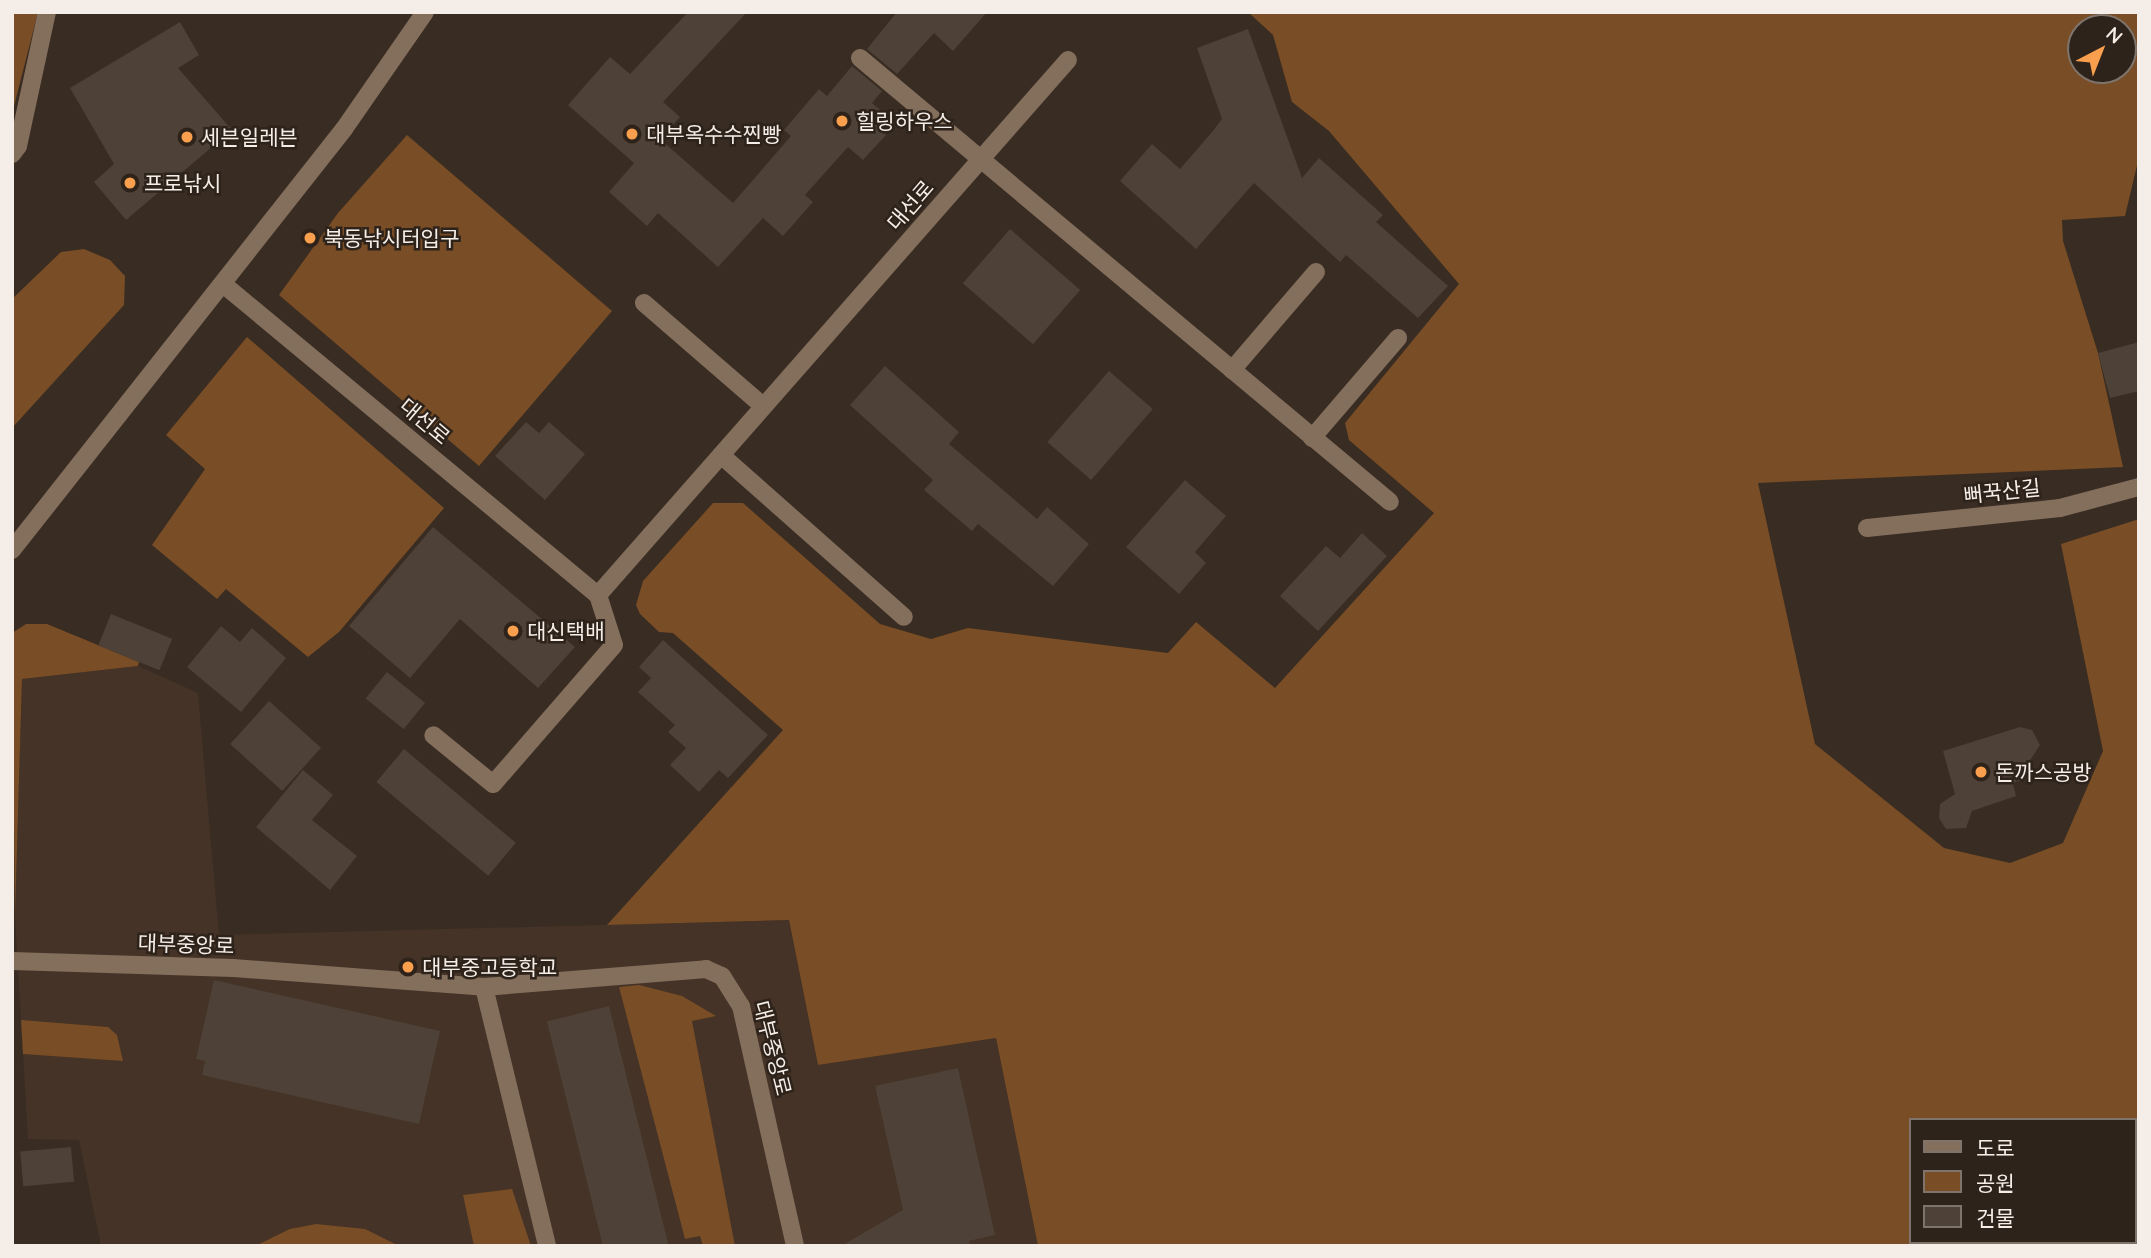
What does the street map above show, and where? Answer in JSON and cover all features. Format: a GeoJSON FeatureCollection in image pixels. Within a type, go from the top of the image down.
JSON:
{"type":"FeatureCollection","features":[{"type":"Feature","properties":{"kind":"street"},"geometry":{"type":"LineString","coordinates":[[12,154],[18,146],[47,12]]}},
{"type":"Feature","properties":{"kind":"street"},"geometry":{"type":"LineString","coordinates":[[12,550],[344,129],[425,12]]}},
{"type":"Feature","properties":{"kind":"street"},"geometry":{"type":"LineString","coordinates":[[860,58],[1390,502]]}},
{"type":"Feature","properties":{"kind":"street","name":"대선로"},"geometry":{"type":"LineString","coordinates":[[223,284],[598,595],[1068,60]]}},
{"type":"Feature","properties":{"kind":"street"},"geometry":{"type":"LineString","coordinates":[[1232,370],[1316,272]]}},
{"type":"Feature","properties":{"kind":"street"},"geometry":{"type":"LineString","coordinates":[[644,303],[763,406]]}},
{"type":"Feature","properties":{"kind":"street"},"geometry":{"type":"LineString","coordinates":[[1312,438],[1398,338]]}},
{"type":"Feature","properties":{"kind":"street"},"geometry":{"type":"LineString","coordinates":[[721,455],[904,617]]}},
{"type":"Feature","properties":{"kind":"street","name":"뻐꾹산길"},"geometry":{"type":"LineString","coordinates":[[1867,528],[2060,508],[2139,487]]}},
{"type":"Feature","properties":{"kind":"street"},"geometry":{"type":"LineString","coordinates":[[433,735],[493,784],[614,645],[598,595]]}},
{"type":"Feature","properties":{"kind":"street","name":"대부중앙로"},"geometry":{"type":"LineString","coordinates":[[12,961],[233,968],[484,986],[689,968],[722,976],[741,1006],[795,1246]]}},
{"type":"Feature","properties":{"kind":"street"},"geometry":{"type":"LineString","coordinates":[[484,986],[547,1246]]}},
{"type":"Feature","properties":{"kind":"shaded area","name":"대부중고등학교"},"geometry":{"type":"Polygon","coordinates":[[[138,666],[198,693],[219,935],[789,920],[818,1065],[996,1038],[1038,1246],[101,1246],[79,1140],[28,1139],[15,918],[22,679],[138,666]]]}},
{"type":"Feature","properties":{"kind":"green space"},"geometry":{"type":"Polygon","coordinates":[[[12,12],[38,12],[12,114],[12,12]]]}},
{"type":"Feature","properties":{"kind":"green space"},"geometry":{"type":"Polygon","coordinates":[[[1248,12],[2139,12],[2139,157],[2125,216],[2062,220],[2063,241],[2098,353],[2123,467],[1758,483],[1815,744],[1944,848],[2010,863],[2063,843],[2103,751],[2061,544],[2139,519],[2139,1246],[1038,1246],[996,1038],[818,1065],[789,920],[607,925],[783,730],[673,633],[659,632],[640,614],[636,605],[643,581],[713,503],[743,503],[880,624],[931,639],[968,628],[1168,653],[1196,622],[1275,688],[1434,513],[1349,440],[1345,423],[1459,284],[1329,131],[1292,102],[1273,35],[1248,12]]]}},
{"type":"Feature","properties":{"kind":"green space"},"geometry":{"type":"Polygon","coordinates":[[[407,135],[612,311],[479,466],[279,295],[338,213],[407,135]]]}},
{"type":"Feature","properties":{"kind":"green space"},"geometry":{"type":"Polygon","coordinates":[[[84,249],[110,260],[125,276],[124,305],[12,428],[12,299],[61,252],[84,249]]]}},
{"type":"Feature","properties":{"kind":"green space"},"geometry":{"type":"Polygon","coordinates":[[[247,337],[444,508],[339,632],[308,657],[226,589],[217,599],[152,545],[205,469],[166,435],[247,337]]]}},
{"type":"Feature","properties":{"kind":"green space"},"geometry":{"type":"Polygon","coordinates":[[[26,624],[47,624],[139,662],[138,666],[22,679],[15,918],[12,633],[26,624]]]}},
{"type":"Feature","properties":{"kind":"green space"},"geometry":{"type":"Polygon","coordinates":[[[639,985],[682,996],[716,1016],[692,1021],[735,1246],[703,1246],[700,1236],[685,1239],[619,987],[639,985]]]}},
{"type":"Feature","properties":{"kind":"green space"},"geometry":{"type":"Polygon","coordinates":[[[21,1020],[108,1027],[117,1035],[123,1061],[23,1054],[21,1020]]]}},
{"type":"Feature","properties":{"kind":"green space"},"geometry":{"type":"Polygon","coordinates":[[[512,1189],[531,1246],[474,1246],[463,1195],[512,1189]]]}},
{"type":"Feature","properties":{"kind":"green space"},"geometry":{"type":"Polygon","coordinates":[[[316,1224],[365,1229],[399,1246],[255,1246],[290,1229],[316,1224]]]}},
{"type":"Feature","properties":{"kind":"building"},"geometry":{"type":"Polygon","coordinates":[[[688,12],[747,12],[663,102],[680,117],[660,139],[733,203],[791,136],[784,130],[819,89],[827,96],[852,66],[882,91],[872,103],[887,116],[877,127],[886,135],[863,160],[848,147],[805,195],[813,202],[783,236],[763,218],[718,267],[658,213],[647,226],[609,192],[634,163],[568,105],[610,57],[630,74],[688,12]]]}},
{"type":"Feature","properties":{"kind":"building"},"geometry":{"type":"Polygon","coordinates":[[[897,12],[987,12],[953,51],[934,33],[897,74],[867,49],[897,12]]]}},
{"type":"Feature","properties":{"kind":"building"},"geometry":{"type":"Polygon","coordinates":[[[180,22],[199,55],[178,68],[232,130],[126,220],[94,182],[114,164],[70,88],[180,22]]]}},
{"type":"Feature","properties":{"kind":"building"},"geometry":{"type":"Polygon","coordinates":[[[1248,29],[1302,178],[1319,158],[1383,215],[1376,222],[1448,286],[1418,318],[1346,255],[1340,262],[1254,183],[1196,249],[1120,181],[1152,144],[1180,169],[1212,132],[1222,119],[1197,48],[1248,29]]]}},
{"type":"Feature","properties":{"kind":"building"},"geometry":{"type":"Polygon","coordinates":[[[1010,229],[1080,290],[1033,344],[963,283],[1010,229]]]}},
{"type":"Feature","properties":{"kind":"building"},"geometry":{"type":"Polygon","coordinates":[[[2139,342],[2139,391],[2110,398],[2098,353],[2139,342]]]}},
{"type":"Feature","properties":{"kind":"building"},"geometry":{"type":"Polygon","coordinates":[[[885,366],[959,432],[949,444],[1037,519],[1047,507],[1089,544],[1053,586],[978,524],[972,531],[924,490],[933,480],[850,405],[885,366]]]}},
{"type":"Feature","properties":{"kind":"building"},"geometry":{"type":"Polygon","coordinates":[[[1109,371],[1153,409],[1091,480],[1047,442],[1109,371]]]}},
{"type":"Feature","properties":{"kind":"building"},"geometry":{"type":"Polygon","coordinates":[[[526,422],[539,433],[549,422],[585,454],[545,500],[495,456],[526,422]]]}},
{"type":"Feature","properties":{"kind":"building"},"geometry":{"type":"Polygon","coordinates":[[[1185,480],[1226,516],[1195,552],[1206,563],[1179,594],[1126,547],[1185,480]]]}},
{"type":"Feature","properties":{"kind":"building"},"geometry":{"type":"Polygon","coordinates":[[[433,527],[575,647],[538,688],[460,619],[410,678],[349,626],[433,527]]]}},
{"type":"Feature","properties":{"kind":"building"},"geometry":{"type":"Polygon","coordinates":[[[1362,533],[1387,556],[1318,631],[1280,596],[1326,546],[1340,558],[1362,533]]]}},
{"type":"Feature","properties":{"kind":"building"},"geometry":{"type":"Polygon","coordinates":[[[111,614],[172,639],[159,670],[98,646],[111,614]]]}},
{"type":"Feature","properties":{"kind":"building"},"geometry":{"type":"Polygon","coordinates":[[[221,626],[240,642],[252,628],[286,658],[241,712],[187,667],[221,626]]]}},
{"type":"Feature","properties":{"kind":"building"},"geometry":{"type":"Polygon","coordinates":[[[663,640],[768,735],[728,778],[719,770],[699,792],[670,765],[686,748],[668,732],[675,725],[638,692],[651,678],[639,667],[663,640]]]}},
{"type":"Feature","properties":{"kind":"building"},"geometry":{"type":"Polygon","coordinates":[[[387,672],[425,703],[404,729],[366,698],[387,672]]]}},
{"type":"Feature","properties":{"kind":"building"},"geometry":{"type":"Polygon","coordinates":[[[269,701],[321,748],[282,791],[230,744],[269,701]]]}},
{"type":"Feature","properties":{"kind":"building"},"geometry":{"type":"Polygon","coordinates":[[[2020,727],[2032,730],[2040,745],[2029,762],[2032,776],[2013,783],[2016,796],[1972,811],[1966,828],[1946,829],[1939,818],[1940,804],[1955,794],[1943,751],[2020,727]]]}},
{"type":"Feature","properties":{"kind":"building"},"geometry":{"type":"Polygon","coordinates":[[[404,749],[516,843],[488,876],[376,782],[404,749]]]}},
{"type":"Feature","properties":{"kind":"building"},"geometry":{"type":"Polygon","coordinates":[[[303,770],[333,795],[312,820],[357,856],[330,890],[256,827],[303,770]]]}},
{"type":"Feature","properties":{"kind":"building"},"geometry":{"type":"Polygon","coordinates":[[[214,980],[440,1031],[419,1124],[202,1075],[205,1061],[196,1059],[214,980]]]}},
{"type":"Feature","properties":{"kind":"building"},"geometry":{"type":"Polygon","coordinates":[[[609,1006],[669,1246],[603,1246],[547,1021],[609,1006]]]}},
{"type":"Feature","properties":{"kind":"building"},"geometry":{"type":"Polygon","coordinates":[[[958,1068],[995,1235],[969,1241],[970,1246],[841,1246],[903,1210],[875,1086],[958,1068]]]}},
{"type":"Feature","properties":{"kind":"building"},"geometry":{"type":"Polygon","coordinates":[[[71,1147],[74,1182],[23,1186],[20,1151],[71,1147]]]}},
{"type":"Feature","properties":{"kind":"place","name":"힐링하우스"},"geometry":{"type":"Point","coordinates":[842,121]}},
{"type":"Feature","properties":{"kind":"place","name":"대부옥수수찐빵"},"geometry":{"type":"Point","coordinates":[632,134]}},
{"type":"Feature","properties":{"kind":"place","name":"세븐일레븐"},"geometry":{"type":"Point","coordinates":[187,137]}},
{"type":"Feature","properties":{"kind":"place","name":"프로낚시"},"geometry":{"type":"Point","coordinates":[130,183]}},
{"type":"Feature","properties":{"kind":"place","name":"북동낚시터입구"},"geometry":{"type":"Point","coordinates":[310,238]}},
{"type":"Feature","properties":{"kind":"place","name":"대신택배"},"geometry":{"type":"Point","coordinates":[513,631]}},
{"type":"Feature","properties":{"kind":"place","name":"돈까스공방"},"geometry":{"type":"Point","coordinates":[1981,772]}},
{"type":"Feature","properties":{"kind":"place","name":"대부중고등학교"},"geometry":{"type":"Point","coordinates":[408,967]}}]}
